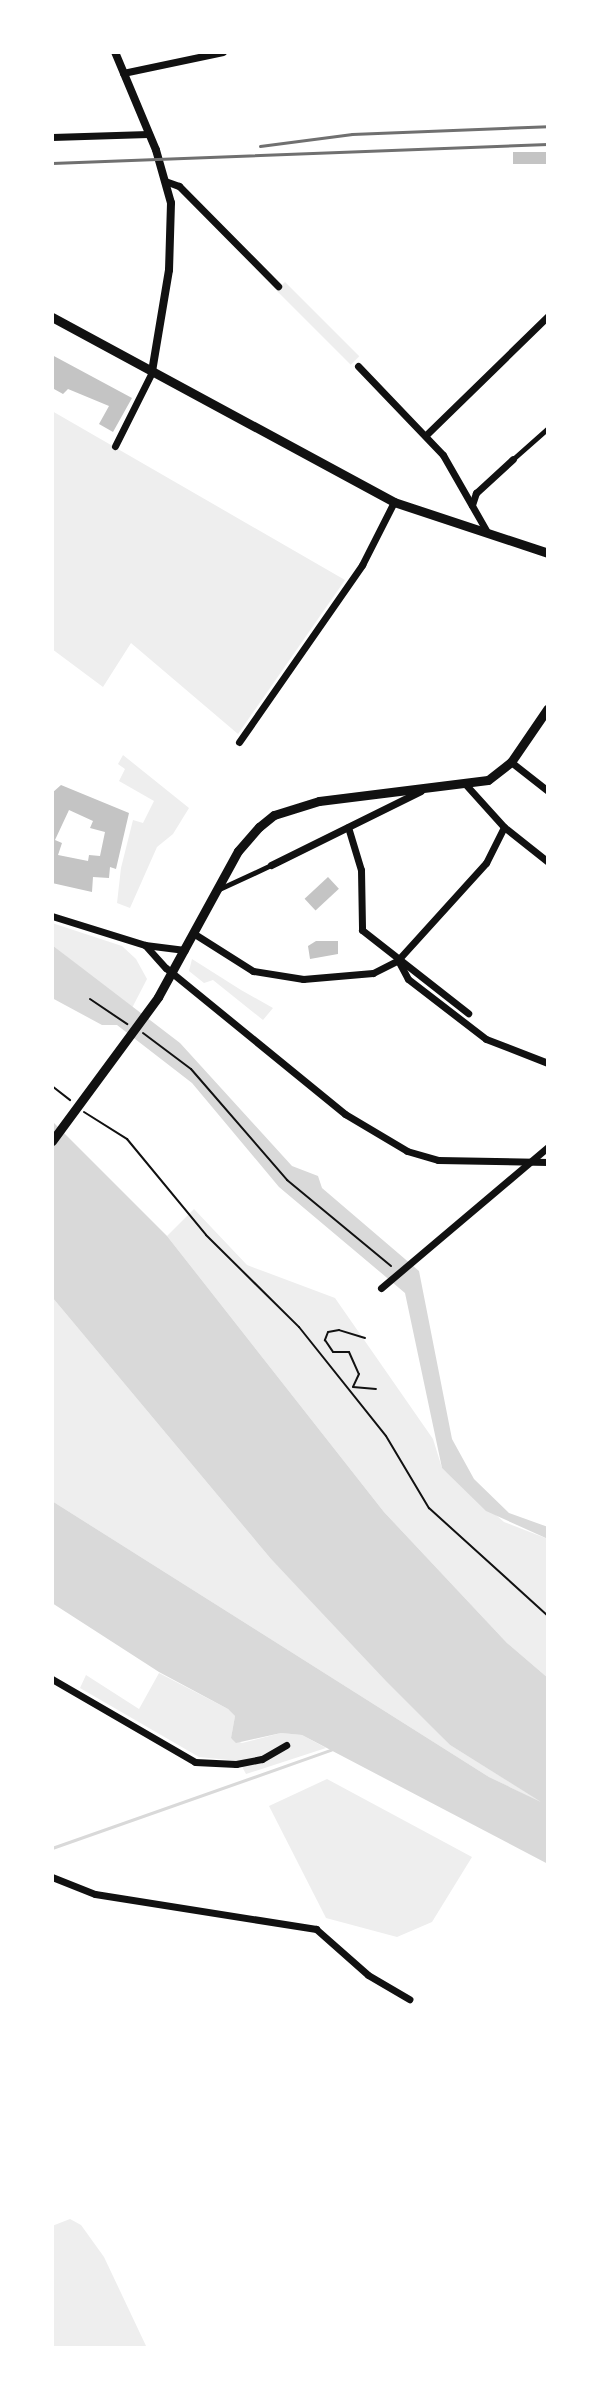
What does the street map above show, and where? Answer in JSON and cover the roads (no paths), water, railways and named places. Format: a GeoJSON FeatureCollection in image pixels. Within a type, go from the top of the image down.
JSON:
{"type":"FeatureCollection","features":[{"type":"Feature","properties":{"kind":"main road"},"geometry":{"type":"LineString","coordinates":[[52,317],[394,502],[548,553]]}},
{"type":"Feature","properties":{"kind":"main road"},"geometry":{"type":"LineString","coordinates":[[52,1141],[174,973],[238,851],[274,815],[340,797],[467,786],[488,780],[511,762],[548,708]]}},
{"type":"Feature","properties":{"kind":"street"},"geometry":{"type":"LineString","coordinates":[[115,52],[165,181],[172,226],[152,372],[115,446]]}},
{"type":"Feature","properties":{"kind":"street"},"geometry":{"type":"LineString","coordinates":[[123,73],[223,52]]}},
{"type":"Feature","properties":{"kind":"street"},"geometry":{"type":"LineString","coordinates":[[52,137],[148,134]]}},
{"type":"Feature","properties":{"kind":"street"},"geometry":{"type":"LineString","coordinates":[[165,181],[179,186],[278,286]]}},
{"type":"Feature","properties":{"kind":"street"},"geometry":{"type":"LineString","coordinates":[[426,435],[548,316]]}},
{"type":"Feature","properties":{"kind":"street"},"geometry":{"type":"LineString","coordinates":[[358,366],[426,435],[486,530]]}},
{"type":"Feature","properties":{"kind":"street"},"geometry":{"type":"LineString","coordinates":[[472,505],[476,493],[548,428]]}},
{"type":"Feature","properties":{"kind":"street"},"geometry":{"type":"LineString","coordinates":[[239,742],[362,565],[394,502]]}},
{"type":"Feature","properties":{"kind":"street"},"geometry":{"type":"LineString","coordinates":[[511,762],[548,791]]}},
{"type":"Feature","properties":{"kind":"street"},"geometry":{"type":"LineString","coordinates":[[467,786],[504,827],[548,862]]}},
{"type":"Feature","properties":{"kind":"street"},"geometry":{"type":"LineString","coordinates":[[217,890],[423,790]]}},
{"type":"Feature","properties":{"kind":"street"},"geometry":{"type":"LineString","coordinates":[[348,827],[361,870],[362,930],[468,1013]]}},
{"type":"Feature","properties":{"kind":"street"},"geometry":{"type":"LineString","coordinates":[[193,933],[253,971],[303,979],[373,973],[398,960],[486,863],[504,827]]}},
{"type":"Feature","properties":{"kind":"street"},"geometry":{"type":"LineString","coordinates":[[52,916],[145,945],[185,950]]}},
{"type":"Feature","properties":{"kind":"street"},"geometry":{"type":"LineString","coordinates":[[145,945],[174,973],[345,1114],[407,1151],[438,1160],[548,1162]]}},
{"type":"Feature","properties":{"kind":"street"},"geometry":{"type":"LineString","coordinates":[[398,960],[408,979],[486,1039],[548,1063]]}},
{"type":"Feature","properties":{"kind":"street"},"geometry":{"type":"LineString","coordinates":[[381,1288],[548,1147]]}},
{"type":"Feature","properties":{"kind":"street"},"geometry":{"type":"LineString","coordinates":[[52,1679],[195,1762],[249,1762],[286,1745]]}},
{"type":"Feature","properties":{"kind":"street"},"geometry":{"type":"LineString","coordinates":[[52,1877],[95,1894],[316,1929],[368,1975],[409,1999]]}},
{"type":"Feature","properties":{"kind":"waterway"},"geometry":{"type":"LineString","coordinates":[[52,1848],[331,1750]]}},
{"type":"Feature","properties":{"kind":"railway"},"geometry":{"type":"LineString","coordinates":[[260,146],[352,134],[548,126]]}},
{"type":"Feature","properties":{"kind":"railway"},"geometry":{"type":"LineString","coordinates":[[52,163],[548,144]]}}]}
